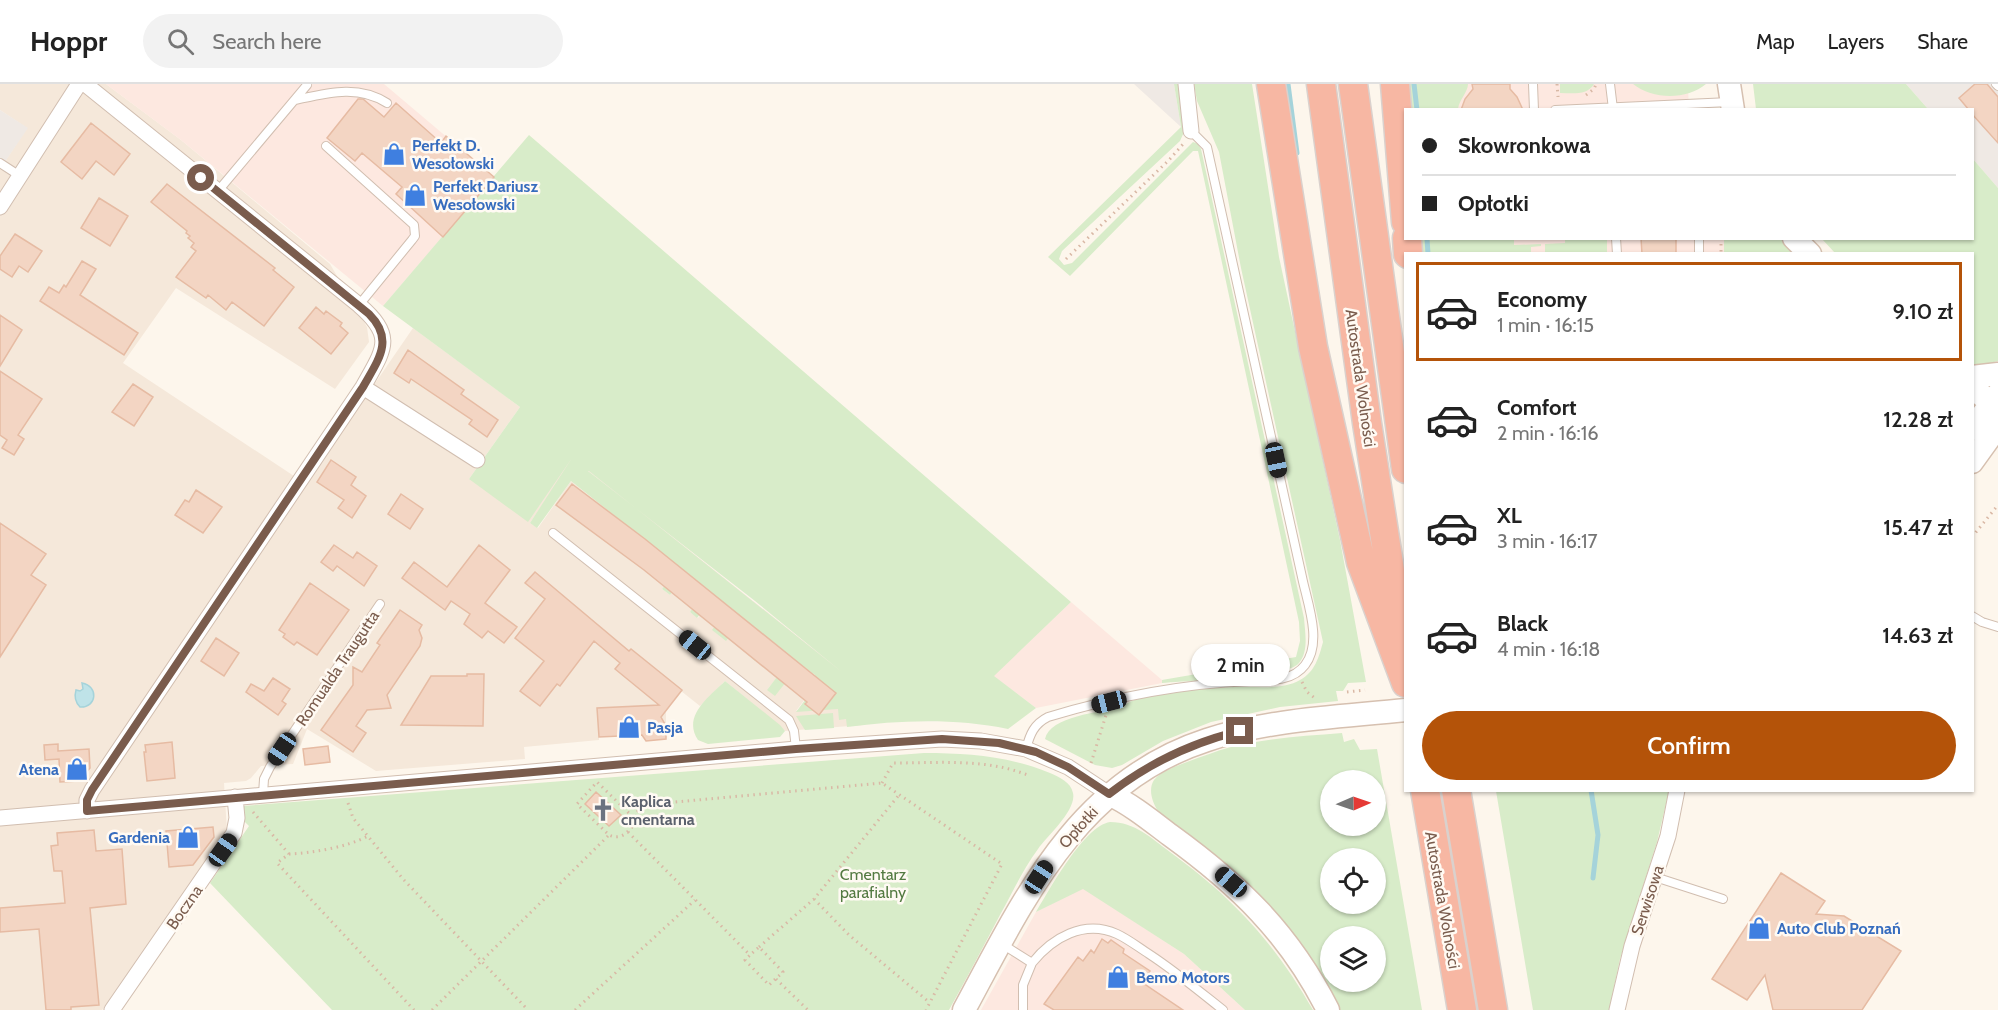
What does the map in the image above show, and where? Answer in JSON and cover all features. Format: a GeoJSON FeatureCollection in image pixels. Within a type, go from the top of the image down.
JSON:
{"type":"FeatureCollection","features":[{"type":"Feature","properties":{"kind":"highway"},"geometry":{"type":"LineString","coordinates":[[1271,84],[1305,304],[1361,562],[1404,677]]}},
{"type":"Feature","properties":{"kind":"highway","name":"Autostrada Wolności"},"geometry":{"type":"LineString","coordinates":[[1322,84],[1367,423],[1404,659]]}},
{"type":"Feature","properties":{"kind":"highway","name":"Autostrada Wolności"},"geometry":{"type":"LineString","coordinates":[[1353,84],[1404,454]]}},
{"type":"Feature","properties":{"kind":"highway"},"geometry":{"type":"LineString","coordinates":[[1395,84],[1404,197]]}},
{"type":"Feature","properties":{"kind":"highway","name":"Autostrada Wolności"},"geometry":{"type":"LineString","coordinates":[[1425,792],[1462,1010]]}},
{"type":"Feature","properties":{"kind":"highway"},"geometry":{"type":"LineString","coordinates":[[1456,792],[1493,1010]]}},
{"type":"Feature","properties":{"kind":"street"},"geometry":{"type":"LineString","coordinates":[[0,207],[79,84]]}},
{"type":"Feature","properties":{"kind":"street"},"geometry":{"type":"LineString","coordinates":[[85,84],[359,305],[377,322],[382,331],[383,340],[382,352],[363,387],[92,790],[87,800],[87,811]]}},
{"type":"Feature","properties":{"kind":"street"},"geometry":{"type":"LineString","coordinates":[[1186,84],[1191,131]]}},
{"type":"Feature","properties":{"kind":"street"},"geometry":{"type":"LineString","coordinates":[[1796,240],[1808,252]]}},
{"type":"Feature","properties":{"kind":"street"},"geometry":{"type":"LineString","coordinates":[[1974,376],[1998,374]]}},
{"type":"Feature","properties":{"kind":"street"},"geometry":{"type":"LineString","coordinates":[[363,387],[477,460]]}},
{"type":"Feature","properties":{"kind":"street"},"geometry":{"type":"LineString","coordinates":[[1974,388],[1996,402],[1974,457]]}},
{"type":"Feature","properties":{"kind":"street","name":"Opłotki"},"geometry":{"type":"LineString","coordinates":[[964,1010],[1027,897],[1057,850],[1079,822],[1109,794],[1134,776],[1161,759],[1207,740],[1331,711],[1404,710]]}},
{"type":"Feature","properties":{"kind":"street"},"geometry":{"type":"LineString","coordinates":[[0,818],[87,811],[236,805],[263,794],[796,749],[909,741],[981,741],[1026,749],[1068,767],[1130,805],[1215,868],[1268,920],[1290,948],[1328,1010]]}},
{"type":"Feature","properties":{"kind":"street","name":"Serwisowa"},"geometry":{"type":"LineString","coordinates":[[1617,1010],[1632,946],[1668,836],[1677,792]]}},
{"type":"Feature","properties":{"kind":"street","name":"Boczna"},"geometry":{"type":"LineString","coordinates":[[112,1010],[231,838],[236,828],[236,805]]}},
{"type":"Feature","properties":{"kind":"lane"},"geometry":{"type":"LineString","coordinates":[[1533,84],[1534,108]]}},
{"type":"Feature","properties":{"kind":"lane"},"geometry":{"type":"LineString","coordinates":[[1610,84],[1613,108],[1731,99]]}},
{"type":"Feature","properties":{"kind":"lane"},"geometry":{"type":"LineString","coordinates":[[218,191],[307,85]]}},
{"type":"Feature","properties":{"kind":"lane"},"geometry":{"type":"LineString","coordinates":[[295,100],[333,92],[358,91],[377,96],[387,103]]}},
{"type":"Feature","properties":{"kind":"lane"},"geometry":{"type":"LineString","coordinates":[[1026,749],[1031,732],[1040,721],[1056,715],[1174,687],[1268,681],[1289,677],[1297,673],[1309,659],[1312,650],[1309,612],[1207,147],[1191,131]]}},
{"type":"Feature","properties":{"kind":"lane"},"geometry":{"type":"LineString","coordinates":[[326,146],[414,225],[412,240],[359,305]]}},
{"type":"Feature","properties":{"kind":"lane"},"geometry":{"type":"LineString","coordinates":[[0,163],[20,176]]}},
{"type":"Feature","properties":{"kind":"lane"},"geometry":{"type":"LineString","coordinates":[[553,533],[789,720],[794,731],[796,749]]}},
{"type":"Feature","properties":{"kind":"lane","name":"Romualda Traugutta"},"geometry":{"type":"LineString","coordinates":[[263,794],[264,779],[270,767],[380,604]]}},
{"type":"Feature","properties":{"kind":"lane"},"geometry":{"type":"LineString","coordinates":[[1974,616],[1982,622],[1998,627]]}},
{"type":"Feature","properties":{"kind":"lane"},"geometry":{"type":"LineString","coordinates":[[1655,877],[1723,899]]}},
{"type":"Feature","properties":{"kind":"lane"},"geometry":{"type":"LineString","coordinates":[[1023,1010],[1023,985],[1032,963],[1048,945],[1067,933],[1089,930],[1107,931],[1127,940],[1159,961],[1223,1010]]}},
{"type":"Feature","properties":{"kind":"lane"},"geometry":{"type":"LineString","coordinates":[[1001,943],[1032,963]]}},
{"type":"Feature","properties":{"kind":"path"},"geometry":{"type":"LineString","coordinates":[[1557,84],[1557,97],[1566,96]]}},
{"type":"Feature","properties":{"kind":"path"},"geometry":{"type":"LineString","coordinates":[[1583,95],[1594,89],[1596,84]]}},
{"type":"Feature","properties":{"kind":"path"},"geometry":{"type":"LineString","coordinates":[[1066,259],[1180,149],[1191,131]]}},
{"type":"Feature","properties":{"kind":"path"},"geometry":{"type":"LineString","coordinates":[[1974,535],[1998,505]]}},
{"type":"Feature","properties":{"kind":"path"},"geometry":{"type":"LineString","coordinates":[[1297,673],[1308,692],[1331,711]]}},
{"type":"Feature","properties":{"kind":"path"},"geometry":{"type":"LineString","coordinates":[[1347,692],[1365,690]]}},
{"type":"Feature","properties":{"kind":"path"},"geometry":{"type":"LineString","coordinates":[[1089,766],[1109,702]]}},
{"type":"Feature","properties":{"kind":"path"},"geometry":{"type":"LineString","coordinates":[[882,783],[893,763],[974,762],[1011,768],[1030,776]]}},
{"type":"Feature","properties":{"kind":"path"},"geometry":{"type":"LineString","coordinates":[[633,817],[597,782],[577,804],[609,835],[623,837],[633,826],[633,817],[643,805],[882,783],[1002,864],[926,1010]]}},
{"type":"Feature","properties":{"kind":"path"},"geometry":{"type":"LineString","coordinates":[[582,786],[588,792]]}},
{"type":"Feature","properties":{"kind":"path"},"geometry":{"type":"LineString","coordinates":[[347,787],[349,810],[368,836],[403,879],[528,1010]]}},
{"type":"Feature","properties":{"kind":"path"},"geometry":{"type":"LineString","coordinates":[[759,946],[783,972],[769,985],[745,960],[759,946],[814,899],[899,795]]}},
{"type":"Feature","properties":{"kind":"path"},"geometry":{"type":"LineString","coordinates":[[236,805],[252,811],[289,854]]}},
{"type":"Feature","properties":{"kind":"path"},"geometry":{"type":"LineString","coordinates":[[628,832],[750,955]]}},
{"type":"Feature","properties":{"kind":"path"},"geometry":{"type":"LineString","coordinates":[[432,1010],[609,835]]}},
{"type":"Feature","properties":{"kind":"path"},"geometry":{"type":"LineString","coordinates":[[368,836],[338,846],[289,854],[277,863],[414,1010]]}},
{"type":"Feature","properties":{"kind":"path"},"geometry":{"type":"LineString","coordinates":[[814,899],[849,935],[930,1002]]}},
{"type":"Feature","properties":{"kind":"path"},"geometry":{"type":"LineString","coordinates":[[575,1010],[695,900]]}},
{"type":"Feature","properties":{"kind":"path"},"geometry":{"type":"LineString","coordinates":[[776,979],[808,1010]]}},
{"type":"Feature","properties":{"kind":"shaded area"},"geometry":{"type":"Polygon","coordinates":[[[0,84],[106,84],[181,140],[330,264],[367,327],[369,342],[335,389],[176,288],[123,363],[306,484],[413,328],[520,407],[469,479],[572,457],[860,686],[863,725],[785,731],[725,681],[700,706],[681,691],[666,711],[666,739],[646,741],[641,735],[599,737],[599,740],[524,747],[525,759],[376,771],[307,729],[293,764],[261,766],[246,781],[224,783],[227,831],[102,1010],[0,1010],[0,169],[27,128],[0,110],[0,84]],[[573,459],[530,523],[538,528],[571,481],[679,567],[662,589],[670,595],[687,573],[707,588],[690,612],[698,618],[715,595],[730,607],[727,639],[743,618],[766,636],[750,656],[755,660],[771,640],[793,657],[767,690],[800,664],[815,675],[800,695],[805,699],[796,711],[859,687],[573,459]]]}},
{"type":"Feature","properties":{"kind":"shaded area"},"geometry":{"type":"Polygon","coordinates":[[[106,84],[384,84],[494,177],[383,306],[181,140],[106,84]]]}},
{"type":"Feature","properties":{"kind":"shaded area"},"geometry":{"type":"Polygon","coordinates":[[[1134,84],[1174,84],[1181,127],[1134,84]]]}},
{"type":"Feature","properties":{"kind":"shaded area"},"geometry":{"type":"Polygon","coordinates":[[[1448,84],[1693,84],[1688,88],[1689,108],[1449,108],[1448,84]]]}},
{"type":"Feature","properties":{"kind":"shaded area"},"geometry":{"type":"Polygon","coordinates":[[[1906,84],[1998,84],[1998,188],[1974,160],[1974,108],[1927,108],[1906,84]]]}},
{"type":"Feature","properties":{"kind":"shaded area"},"geometry":{"type":"Polygon","coordinates":[[[0,110],[28,128],[0,169],[0,110]]]}},
{"type":"Feature","properties":{"kind":"shaded area"},"geometry":{"type":"Polygon","coordinates":[[[1460,240],[1770,240],[1779,252],[1461,252],[1460,240]]]}},
{"type":"Feature","properties":{"kind":"shaded area"},"geometry":{"type":"Polygon","coordinates":[[[1071,602],[1162,680],[1162,683],[1036,708],[993,676],[1071,602]]]}},
{"type":"Feature","properties":{"kind":"shaded area"},"geometry":{"type":"Polygon","coordinates":[[[1083,888],[1184,954],[1245,1010],[981,1010],[1036,912],[1083,888]]]}},
{"type":"Feature","properties":{"kind":"green space"},"geometry":{"type":"Polygon","coordinates":[[[1174,84],[1179,84],[1184,132],[1180,141],[1062,251],[1059,259],[1064,265],[1072,263],[1193,142],[1198,144],[1201,149],[1304,618],[1306,642],[1299,663],[1276,672],[1257,676],[1162,683],[1162,680],[1296,657],[1300,641],[1299,622],[1198,151],[1193,151],[1070,276],[1048,257],[1181,127],[1174,84]]]}},
{"type":"Feature","properties":{"kind":"green space"},"geometry":{"type":"Polygon","coordinates":[[[1194,84],[1252,84],[1279,257],[1340,540],[1366,682],[1348,683],[1343,691],[1336,691],[1338,701],[1280,707],[1211,722],[1163,741],[1122,765],[1112,768],[1095,765],[1045,739],[1049,731],[1056,725],[1077,716],[1121,708],[1131,701],[1146,696],[1199,688],[1288,685],[1309,673],[1318,659],[1323,642],[1241,268],[1219,152],[1197,101],[1194,84]]]}},
{"type":"Feature","properties":{"kind":"green space"},"geometry":{"type":"Polygon","coordinates":[[[1409,84],[1468,84],[1458,108],[1412,108],[1409,84]]]}},
{"type":"Feature","properties":{"kind":"green space"},"geometry":{"type":"Polygon","coordinates":[[[1560,84],[1594,84],[1583,92],[1560,93],[1560,84]]]}},
{"type":"Feature","properties":{"kind":"green space"},"geometry":{"type":"Polygon","coordinates":[[[1633,84],[1706,84],[1689,93],[1670,96],[1650,93],[1633,84]]]}},
{"type":"Feature","properties":{"kind":"green space"},"geometry":{"type":"Polygon","coordinates":[[[1753,84],[1906,84],[1927,108],[1756,108],[1753,84]]]}},
{"type":"Feature","properties":{"kind":"green space"},"geometry":{"type":"Polygon","coordinates":[[[529,135],[1071,602],[994,676],[1036,708],[1008,729],[968,723],[928,721],[847,727],[846,719],[839,720],[838,709],[796,712],[805,700],[800,696],[815,675],[800,664],[775,696],[767,690],[792,657],[771,640],[755,661],[750,656],[765,636],[743,618],[726,641],[712,630],[730,607],[715,596],[697,618],[690,612],[706,588],[687,573],[670,595],[662,589],[679,567],[571,481],[537,528],[530,523],[572,458],[528,522],[469,479],[520,407],[383,306],[529,135]],[[635,508],[843,673],[755,601],[635,508]]]}},
{"type":"Feature","properties":{"kind":"green space"},"geometry":{"type":"Polygon","coordinates":[[[1974,160],[1998,188],[1998,361],[1982,365],[1974,364],[1974,252],[1834,252],[1823,240],[1974,240],[1974,160]]]}},
{"type":"Feature","properties":{"kind":"green space"},"geometry":{"type":"Polygon","coordinates":[[[1422,240],[1514,240],[1514,245],[1541,244],[1541,246],[1531,247],[1531,252],[1423,252],[1422,240]]]}},
{"type":"Feature","properties":{"kind":"green space"},"geometry":{"type":"Polygon","coordinates":[[[1565,240],[1607,240],[1607,252],[1545,252],[1545,244],[1565,243],[1565,240]]]}},
{"type":"Feature","properties":{"kind":"green space"},"geometry":{"type":"Polygon","coordinates":[[[1724,240],[1784,240],[1795,252],[1724,252],[1724,240]]]}},
{"type":"Feature","properties":{"kind":"green space"},"geometry":{"type":"Polygon","coordinates":[[[725,681],[780,725],[785,731],[780,737],[708,744],[698,740],[693,723],[695,715],[705,700],[725,681]]]}},
{"type":"Feature","properties":{"kind":"green space"},"geometry":{"type":"Polygon","coordinates":[[[833,713],[834,728],[805,730],[796,716],[833,713]]]}},
{"type":"Feature","properties":{"kind":"green space"},"geometry":{"type":"Polygon","coordinates":[[[1342,733],[1344,742],[1354,739],[1360,750],[1377,749],[1381,770],[1320,770],[1320,836],[1386,836],[1386,801],[1422,1010],[1338,1010],[1321,992],[1386,992],[1386,926],[1320,926],[1320,991],[1155,814],[1158,811],[1154,804],[1151,787],[1157,777],[1169,769],[1231,747],[1286,738],[1342,733]]]}},
{"type":"Feature","properties":{"kind":"green space","name":"Cmentarz parafialny"},"geometry":{"type":"Polygon","coordinates":[[[924,753],[1004,759],[1035,767],[1061,778],[1070,786],[1073,793],[1073,800],[1066,815],[1028,864],[949,1010],[332,1010],[210,883],[249,826],[242,819],[242,806],[924,753]]]}},
{"type":"Feature","properties":{"kind":"green space"},"geometry":{"type":"Polygon","coordinates":[[[1496,792],[1669,792],[1657,842],[1620,959],[1609,1010],[1533,1010],[1496,792]]]}},
{"type":"Feature","properties":{"kind":"green space"},"geometry":{"type":"Polygon","coordinates":[[[1110,822],[1127,825],[1149,836],[1193,869],[1233,904],[1283,963],[1313,1010],[1245,1010],[1184,954],[1083,889],[1036,912],[1079,846],[1100,826],[1110,822]]]}},
{"type":"Feature","properties":{"kind":"water"},"geometry":{"type":"Polygon","coordinates":[[[82,683],[91,688],[94,696],[90,704],[80,707],[75,695],[76,690],[83,689],[82,683]]]}},
{"type":"Feature","properties":{"kind":"building"},"geometry":{"type":"Polygon","coordinates":[[[1472,84],[1510,84],[1510,89],[1522,108],[1462,108],[1473,89],[1472,84]]]}},
{"type":"Feature","properties":{"kind":"building"},"geometry":{"type":"Polygon","coordinates":[[[1975,84],[1987,84],[1998,97],[1998,143],[1974,116],[1974,108],[1967,108],[1959,98],[1975,84]]]}},
{"type":"Feature","properties":{"kind":"building"},"geometry":{"type":"Polygon","coordinates":[[[358,99],[363,99],[384,117],[396,103],[441,143],[446,136],[494,177],[443,237],[396,194],[402,187],[362,153],[355,161],[327,138],[358,99]]]}},
{"type":"Feature","properties":{"kind":"building"},"geometry":{"type":"Polygon","coordinates":[[[91,123],[130,154],[114,175],[96,161],[82,179],[61,162],[91,123]]]}},
{"type":"Feature","properties":{"kind":"building"},"geometry":{"type":"Polygon","coordinates":[[[167,184],[275,268],[273,270],[294,287],[264,326],[232,302],[226,310],[208,295],[206,298],[176,277],[196,251],[191,247],[194,243],[188,238],[190,236],[186,233],[187,231],[151,202],[167,184]]]}},
{"type":"Feature","properties":{"kind":"building"},"geometry":{"type":"Polygon","coordinates":[[[99,198],[128,216],[110,246],[81,228],[99,198]]]}},
{"type":"Feature","properties":{"kind":"building"},"geometry":{"type":"Polygon","coordinates":[[[15,234],[42,251],[28,272],[19,266],[12,277],[0,269],[0,256],[15,234]]]}},
{"type":"Feature","properties":{"kind":"building"},"geometry":{"type":"Polygon","coordinates":[[[1641,240],[1676,240],[1676,252],[1642,252],[1641,240]]]}},
{"type":"Feature","properties":{"kind":"building"},"geometry":{"type":"Polygon","coordinates":[[[82,261],[96,269],[80,295],[138,333],[124,355],[40,301],[49,287],[59,293],[64,285],[66,287],[82,261]]]}},
{"type":"Feature","properties":{"kind":"building"},"geometry":{"type":"Polygon","coordinates":[[[316,307],[324,314],[326,311],[342,323],[340,326],[348,333],[331,354],[299,328],[316,307]]]}},
{"type":"Feature","properties":{"kind":"building"},"geometry":{"type":"Polygon","coordinates":[[[0,315],[22,330],[0,366],[0,315]]]}},
{"type":"Feature","properties":{"kind":"building"},"geometry":{"type":"Polygon","coordinates":[[[408,350],[464,390],[461,394],[498,420],[487,437],[469,424],[472,420],[411,379],[409,383],[394,373],[408,350]]]}},
{"type":"Feature","properties":{"kind":"building"},"geometry":{"type":"Polygon","coordinates":[[[0,371],[42,399],[18,435],[24,439],[14,455],[2,448],[7,440],[0,435],[0,371]]]}},
{"type":"Feature","properties":{"kind":"building"},"geometry":{"type":"Polygon","coordinates":[[[133,384],[153,397],[134,426],[112,412],[133,384]]]}},
{"type":"Feature","properties":{"kind":"building"},"geometry":{"type":"Polygon","coordinates":[[[331,460],[356,477],[351,485],[366,496],[352,518],[338,508],[344,500],[317,482],[331,460]]]}},
{"type":"Feature","properties":{"kind":"building"},"geometry":{"type":"Polygon","coordinates":[[[572,484],[645,539],[836,693],[819,715],[805,704],[807,702],[644,570],[556,505],[572,484]]]}},
{"type":"Feature","properties":{"kind":"building"},"geometry":{"type":"Polygon","coordinates":[[[196,490],[222,507],[203,533],[175,515],[185,500],[189,502],[196,490]]]}},
{"type":"Feature","properties":{"kind":"building"},"geometry":{"type":"Polygon","coordinates":[[[401,494],[423,509],[410,529],[388,514],[401,494]]]}},
{"type":"Feature","properties":{"kind":"building"},"geometry":{"type":"Polygon","coordinates":[[[0,523],[46,554],[31,575],[46,585],[0,657],[0,523]]]}},
{"type":"Feature","properties":{"kind":"building"},"geometry":{"type":"Polygon","coordinates":[[[334,545],[353,558],[357,552],[377,566],[364,586],[337,566],[333,571],[321,562],[334,545]]]}},
{"type":"Feature","properties":{"kind":"building"},"geometry":{"type":"Polygon","coordinates":[[[479,545],[510,570],[485,603],[517,627],[504,643],[488,631],[482,638],[464,624],[470,614],[451,601],[445,610],[402,578],[414,562],[447,587],[479,545]]]}},
{"type":"Feature","properties":{"kind":"building"},"geometry":{"type":"Polygon","coordinates":[[[535,572],[629,651],[631,649],[682,690],[661,717],[666,726],[666,739],[646,741],[642,735],[599,737],[597,708],[659,705],[615,669],[620,663],[594,641],[560,686],[557,684],[540,706],[520,691],[544,661],[515,638],[545,599],[525,583],[535,572]]]}},
{"type":"Feature","properties":{"kind":"building"},"geometry":{"type":"Polygon","coordinates":[[[310,583],[349,610],[317,655],[297,642],[294,645],[283,637],[285,634],[279,630],[310,583]]]}},
{"type":"Feature","properties":{"kind":"building"},"geometry":{"type":"Polygon","coordinates":[[[400,610],[422,625],[419,630],[422,638],[420,646],[387,695],[391,708],[367,710],[356,726],[366,733],[353,752],[321,730],[353,685],[353,667],[362,672],[380,645],[377,643],[400,610]]]}},
{"type":"Feature","properties":{"kind":"building"},"geometry":{"type":"Polygon","coordinates":[[[216,638],[239,653],[224,676],[201,661],[216,638]]]}},
{"type":"Feature","properties":{"kind":"building"},"geometry":{"type":"Polygon","coordinates":[[[467,674],[484,674],[483,726],[401,725],[431,676],[467,676],[467,674]]]}},
{"type":"Feature","properties":{"kind":"building"},"geometry":{"type":"Polygon","coordinates":[[[273,678],[290,689],[282,701],[286,704],[278,715],[246,692],[251,684],[264,691],[273,678]]]}},
{"type":"Feature","properties":{"kind":"building"},"geometry":{"type":"Polygon","coordinates":[[[172,742],[175,778],[147,781],[145,745],[172,742]]]}},
{"type":"Feature","properties":{"kind":"building"},"geometry":{"type":"Polygon","coordinates":[[[58,744],[58,751],[89,749],[90,768],[79,781],[60,782],[59,759],[45,760],[44,745],[58,744]]]}},
{"type":"Feature","properties":{"kind":"building"},"geometry":{"type":"Polygon","coordinates":[[[328,746],[330,762],[305,765],[303,749],[328,746]]]}},
{"type":"Feature","properties":{"kind":"building","name":"Kaplica cmentarna"},"geometry":{"type":"Polygon","coordinates":[[[596,792],[621,815],[609,826],[585,804],[596,792]]]}},
{"type":"Feature","properties":{"kind":"building"},"geometry":{"type":"Polygon","coordinates":[[[213,827],[214,837],[193,865],[169,867],[166,831],[213,827]]]}},
{"type":"Feature","properties":{"kind":"building"},"geometry":{"type":"Polygon","coordinates":[[[94,830],[96,851],[122,849],[126,904],[90,908],[99,1005],[71,1007],[71,1010],[46,1010],[39,929],[0,932],[0,908],[65,903],[62,871],[54,871],[51,846],[58,845],[57,833],[94,830]]]}},
{"type":"Feature","properties":{"kind":"building"},"geometry":{"type":"Polygon","coordinates":[[[1781,873],[1825,901],[1816,914],[1844,916],[1901,951],[1862,1010],[1773,1010],[1765,975],[1747,1000],[1712,979],[1781,873]]]}},
{"type":"Feature","properties":{"kind":"building","name":"Bemo Motors"},"geometry":{"type":"Polygon","coordinates":[[[1102,939],[1108,943],[1111,940],[1124,949],[1123,953],[1150,971],[1143,983],[1183,1010],[1054,1010],[1044,1004],[1078,957],[1083,961],[1091,950],[1094,953],[1102,939]]]}},
{"type":"Feature","properties":{"kind":"waterway"},"geometry":{"type":"LineString","coordinates":[[1288,84],[1297,153]]}},
{"type":"Feature","properties":{"kind":"waterway"},"geometry":{"type":"LineString","coordinates":[[1414,84],[1417,108]]}},
{"type":"Feature","properties":{"kind":"waterway"},"geometry":{"type":"LineString","coordinates":[[1427,240],[1428,252]]}},
{"type":"Feature","properties":{"kind":"waterway"},"geometry":{"type":"LineString","coordinates":[[1591,792],[1598,835],[1593,878]]}},
{"type":"Feature","properties":{"kind":"place","name":"Perfekt D. Wesołowski"},"geometry":{"type":"Point","coordinates":[394,154]}},
{"type":"Feature","properties":{"kind":"place","name":"Perfekt Dariusz Wesołowski"},"geometry":{"type":"Point","coordinates":[415,195]}},
{"type":"Feature","properties":{"kind":"place","name":"Pasja"},"geometry":{"type":"Point","coordinates":[629,727]}},
{"type":"Feature","properties":{"kind":"place","name":"Atena"},"geometry":{"type":"Point","coordinates":[77,769]}},
{"type":"Feature","properties":{"kind":"place","name":"Kaplica cmentarna"},"geometry":{"type":"Point","coordinates":[603,810]}},
{"type":"Feature","properties":{"kind":"place","name":"Gardenia"},"geometry":{"type":"Point","coordinates":[188,837]}},
{"type":"Feature","properties":{"kind":"place","name":"Auto Club Poznań"},"geometry":{"type":"Point","coordinates":[1759,928]}},
{"type":"Feature","properties":{"kind":"place","name":"Bemo Motors"},"geometry":{"type":"Point","coordinates":[1118,977]}},
{"type":"Feature","properties":{"kind":"route"},"geometry":{"type":"LineString","coordinates":[[201,178],[369,314],[382,331],[382,352],[363,387],[92,790],[87,800],[87,811],[796,749],[942,739],[999,743],[1036,752],[1068,767],[1109,794],[1175,752],[1240,731]]}}]}
